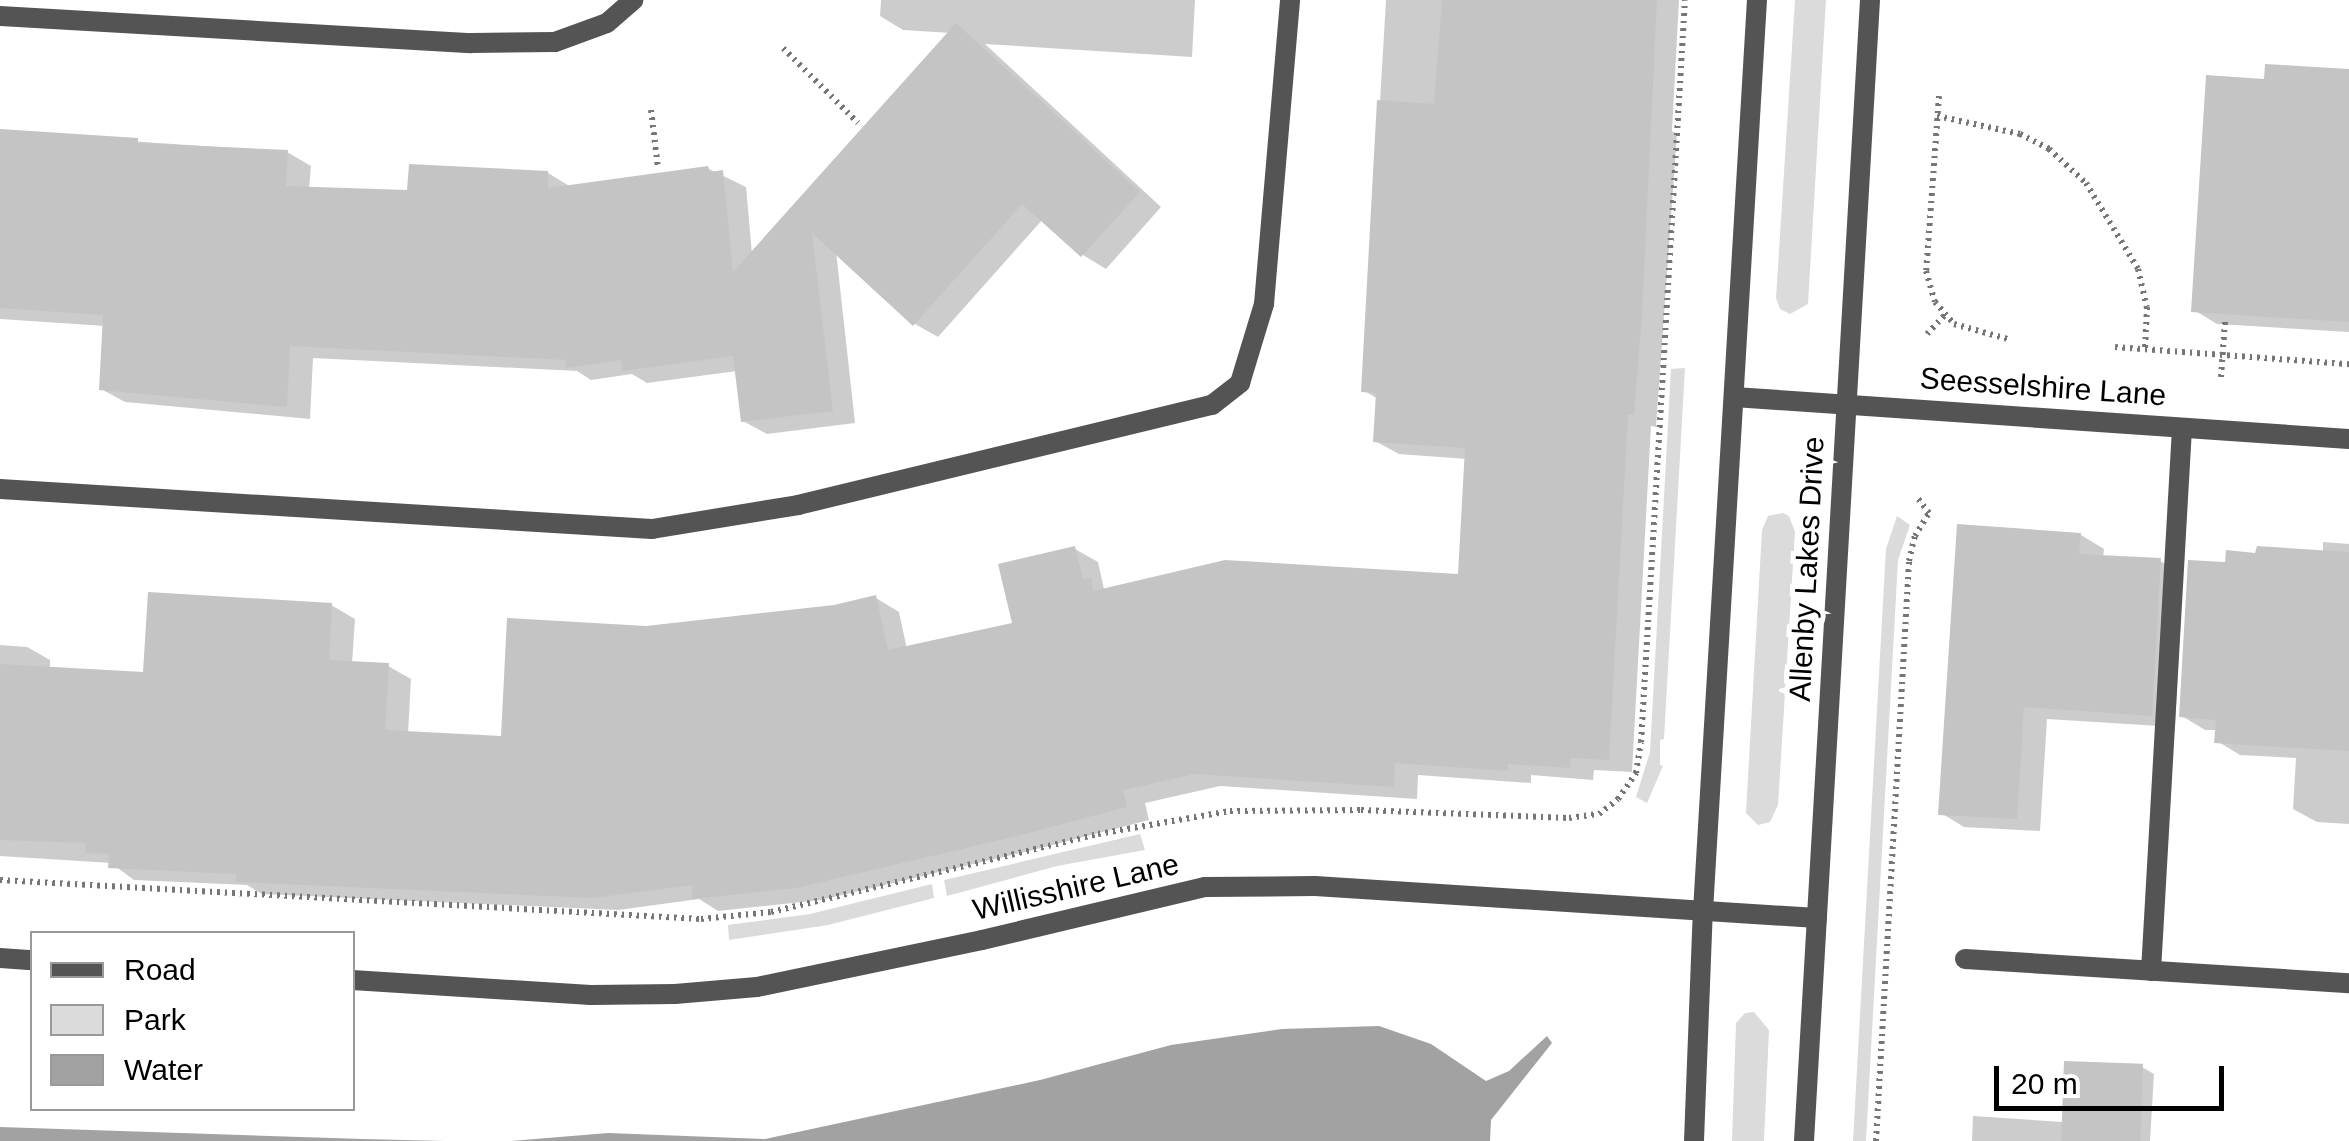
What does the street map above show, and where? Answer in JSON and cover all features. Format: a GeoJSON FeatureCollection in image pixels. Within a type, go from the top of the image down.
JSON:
{"type":"FeatureCollection","features":[{"type":"Feature","properties":{"kind":"street"},"geometry":{"type":"LineString","coordinates":[[0,16],[471,44],[556,42],[607,23],[633,0]]}},
{"type":"Feature","properties":{"kind":"street"},"geometry":{"type":"LineString","coordinates":[[0,489],[652,529],[798,505],[1212,405],[1240,383],[1264,304],[1290,0]]}},
{"type":"Feature","properties":{"kind":"street"},"geometry":{"type":"LineString","coordinates":[[1694,1141],[1703,911],[1758,0]]}},
{"type":"Feature","properties":{"kind":"street","name":"Allenby Lakes Drive"},"geometry":{"type":"LineString","coordinates":[[1804,1141],[1870,0]]}},
{"type":"Feature","properties":{"kind":"street","name":"Seesselshire Lane"},"geometry":{"type":"LineString","coordinates":[[1734,397],[2349,439]]}},
{"type":"Feature","properties":{"kind":"street"},"geometry":{"type":"LineString","coordinates":[[2152,970],[2182,428]]}},
{"type":"Feature","properties":{"kind":"street","name":"Willisshire Lane"},"geometry":{"type":"LineString","coordinates":[[355,980],[591,994],[675,994],[757,987],[982,940],[1204,887],[1315,886],[1817,918]]}},
{"type":"Feature","properties":{"kind":"street"},"geometry":{"type":"LineString","coordinates":[[0,958],[30,960]]}},
{"type":"Feature","properties":{"kind":"street"},"geometry":{"type":"LineString","coordinates":[[1965,959],[2349,984]]}},
{"type":"Feature","properties":{"kind":"path"},"geometry":{"type":"LineString","coordinates":[[0,880],[700,919],[771,912],[1098,834],[1230,811],[1361,810],[1568,818],[1599,814],[1618,799],[1636,773],[1641,742],[1685,0]]}},
{"type":"Feature","properties":{"kind":"path"},"geometry":{"type":"LineString","coordinates":[[783,48],[858,123]]}},
{"type":"Feature","properties":{"kind":"path"},"geometry":{"type":"LineString","coordinates":[[1939,96],[1926,271],[1936,302],[1945,315],[1966,331],[2010,340]]}},
{"type":"Feature","properties":{"kind":"path"},"geometry":{"type":"LineString","coordinates":[[651,110],[658,168]]}},
{"type":"Feature","properties":{"kind":"path"},"geometry":{"type":"LineString","coordinates":[[1937,116],[2020,134],[2049,149],[2086,182],[2138,269],[2147,307],[2145,349]]}},
{"type":"Feature","properties":{"kind":"path"},"geometry":{"type":"LineString","coordinates":[[1927,334],[1945,315]]}},
{"type":"Feature","properties":{"kind":"path"},"geometry":{"type":"LineString","coordinates":[[2220,376],[2225,321]]}},
{"type":"Feature","properties":{"kind":"path"},"geometry":{"type":"LineString","coordinates":[[2115,347],[2349,364]]}},
{"type":"Feature","properties":{"kind":"path"},"geometry":{"type":"LineString","coordinates":[[1876,1141],[1908,561],[1914,536],[1929,513],[1916,496]]}},
{"type":"Feature","properties":{"kind":"green space"},"geometry":{"type":"Polygon","coordinates":[[[1795,0],[1826,0],[1808,304],[1790,314],[1780,309],[1776,298],[1795,0]]]}},
{"type":"Feature","properties":{"kind":"green space"},"geometry":{"type":"Polygon","coordinates":[[[1685,368],[1664,739],[1660,740],[1663,766],[1647,803],[1636,797],[1650,752],[1671,369],[1685,368]]]}},
{"type":"Feature","properties":{"kind":"green space"},"geometry":{"type":"Polygon","coordinates":[[[1768,516],[1789,516],[1795,532],[1778,805],[1770,822],[1758,825],[1746,813],[1762,530],[1768,516]]]}},
{"type":"Feature","properties":{"kind":"green space"},"geometry":{"type":"Polygon","coordinates":[[[1897,516],[1910,525],[1898,560],[1866,1141],[1853,1141],[1886,549],[1897,516]]]}},
{"type":"Feature","properties":{"kind":"green space"},"geometry":{"type":"Polygon","coordinates":[[[1140,834],[1145,850],[1057,866],[947,896],[944,880],[1140,834]]]}},
{"type":"Feature","properties":{"kind":"green space"},"geometry":{"type":"Polygon","coordinates":[[[932,884],[934,898],[828,925],[729,940],[728,925],[810,914],[932,884]]]}},
{"type":"Feature","properties":{"kind":"green space"},"geometry":{"type":"Polygon","coordinates":[[[1754,1012],[1769,1030],[1764,1141],[1732,1141],[1736,1023],[1745,1013],[1754,1012]]]}},
{"type":"Feature","properties":{"kind":"water"},"geometry":{"type":"Polygon","coordinates":[[[1379,1026],[1431,1044],[1486,1081],[1509,1071],[1547,1036],[1552,1043],[1491,1120],[1490,1141],[511,1141],[608,1133],[765,1139],[1040,1080],[1171,1045],[1282,1029],[1379,1026]]]}},
{"type":"Feature","properties":{"kind":"water"},"geometry":{"type":"Polygon","coordinates":[[[0,1127],[363,1139],[445,1141],[0,1141],[0,1127]]]}},
{"type":"Feature","properties":{"kind":"building"},"geometry":{"type":"Polygon","coordinates":[[[1442,0],[1657,0],[1642,315],[1634,415],[1628,415],[1609,760],[1571,758],[1570,768],[1508,764],[1508,771],[1395,763],[1394,787],[1195,774],[1123,790],[1127,807],[1013,837],[796,888],[692,899],[692,885],[593,898],[236,882],[236,874],[108,868],[109,854],[85,853],[86,843],[0,840],[0,664],[143,672],[148,592],[332,603],[329,660],[389,663],[385,730],[501,736],[507,618],[646,626],[834,605],[876,595],[888,650],[1012,623],[998,564],[1075,546],[1083,580],[1091,578],[1093,591],[1225,560],[1458,574],[1465,448],[1373,442],[1376,393],[1361,392],[1377,100],[1434,104],[1442,0]]]}},
{"type":"Feature","properties":{"kind":"building"},"geometry":{"type":"Polygon","coordinates":[[[956,23],[1140,192],[1081,257],[1022,204],[913,326],[812,233],[833,411],[741,422],[733,356],[622,371],[621,360],[566,368],[565,360],[290,346],[287,407],[99,390],[103,315],[0,308],[0,129],[138,138],[138,143],[288,150],[286,186],[407,190],[409,164],[548,171],[548,188],[708,166],[710,172],[723,170],[733,272],[956,23]]]}},
{"type":"Feature","properties":{"kind":"building"},"geometry":{"type":"Polygon","coordinates":[[[2265,64],[2349,69],[2349,322],[2191,312],[2206,75],[2264,79],[2265,64]]]}},
{"type":"Feature","properties":{"kind":"building"},"geometry":{"type":"Polygon","coordinates":[[[1957,524],[2081,533],[2079,554],[2161,558],[2152,716],[2024,707],[2017,819],[1938,815],[1957,524]]]}},
{"type":"Feature","properties":{"kind":"building"},"geometry":{"type":"Polygon","coordinates":[[[2257,546],[2349,552],[2349,751],[2214,743],[2216,720],[2179,717],[2188,560],[2225,562],[2226,550],[2255,553],[2257,546]]]}},
{"type":"Feature","properties":{"kind":"building"},"geometry":{"type":"Polygon","coordinates":[[[2064,1061],[2143,1064],[2140,1141],[2061,1141],[2064,1061]]]}}]}
